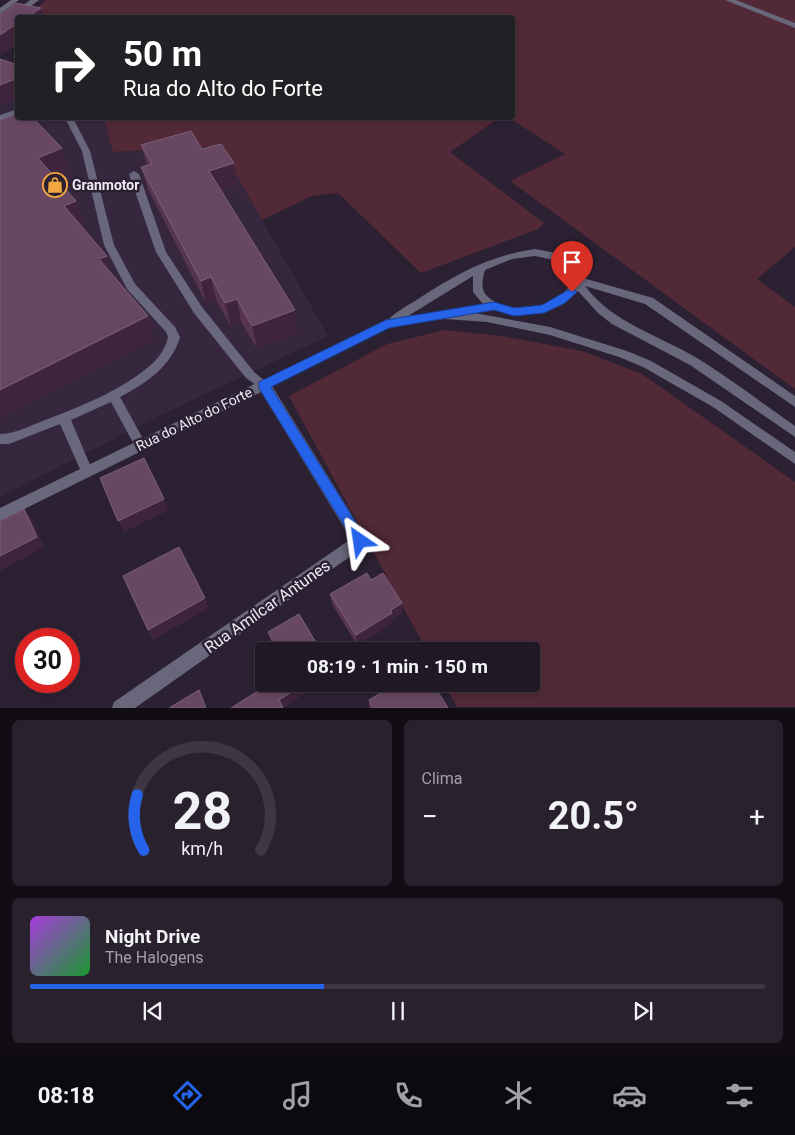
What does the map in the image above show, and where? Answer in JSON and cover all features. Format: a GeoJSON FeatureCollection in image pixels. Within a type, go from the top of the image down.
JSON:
{"type":"FeatureCollection","features":[{"type":"Feature","properties":{"kind":"street"},"geometry":{"type":"LineString","coordinates":[[16,15],[35,0]]}},
{"type":"Feature","properties":{"kind":"street"},"geometry":{"type":"LineString","coordinates":[[729,0],[795,26]]}},
{"type":"Feature","properties":{"kind":"street"},"geometry":{"type":"LineString","coordinates":[[0,28],[15,16]]}},
{"type":"Feature","properties":{"kind":"street","name":"Rua do Alto do Forte"},"geometry":{"type":"LineString","coordinates":[[0,515],[388,324]]}},
{"type":"Feature","properties":{"kind":"street","name":"Rua Amílcar Antunes"},"geometry":{"type":"LineString","coordinates":[[120,708],[360,541],[264,385]]}},
{"type":"Feature","properties":{"kind":"lane"},"geometry":{"type":"LineString","coordinates":[[1,10],[15,0]]}},
{"type":"Feature","properties":{"kind":"lane"},"geometry":{"type":"LineString","coordinates":[[0,118],[15,112]]}},
{"type":"Feature","properties":{"kind":"lane"},"geometry":{"type":"LineString","coordinates":[[0,439],[9,439],[64,419],[113,395],[159,363],[168,352],[174,337],[171,330],[132,286],[109,245],[86,151],[70,120]]}},
{"type":"Feature","properties":{"kind":"lane"},"geometry":{"type":"LineString","coordinates":[[134,174],[161,252],[198,310],[250,375],[264,385]]}},
{"type":"Feature","properties":{"kind":"lane"},"geometry":{"type":"LineString","coordinates":[[388,324],[480,267],[520,252],[540,251],[559,256],[570,263],[577,271],[577,282],[598,310],[617,323],[694,362],[795,432]]}},
{"type":"Feature","properties":{"kind":"lane"},"geometry":{"type":"LineString","coordinates":[[480,267],[476,284],[482,298],[494,306],[647,364],[717,404],[795,459]]}},
{"type":"Feature","properties":{"kind":"lane"},"geometry":{"type":"LineString","coordinates":[[514,312],[544,309],[561,301],[577,282]]}},
{"type":"Feature","properties":{"kind":"lane"},"geometry":{"type":"LineString","coordinates":[[577,282],[649,301],[795,402]]}},
{"type":"Feature","properties":{"kind":"lane"},"geometry":{"type":"LineString","coordinates":[[388,324],[494,306]]}},
{"type":"Feature","properties":{"kind":"lane"},"geometry":{"type":"LineString","coordinates":[[444,314],[519,324],[623,354]]}},
{"type":"Feature","properties":{"kind":"lane"},"geometry":{"type":"LineString","coordinates":[[113,395],[141,446]]}},
{"type":"Feature","properties":{"kind":"lane"},"geometry":{"type":"LineString","coordinates":[[64,419],[87,472]]}},
{"type":"Feature","properties":{"kind":"shaded area"},"geometry":{"type":"Polygon","coordinates":[[[46,0],[795,0],[795,247],[757,279],[795,307],[795,389],[510,181],[565,154],[514,121],[506,120],[515,120],[515,15],[42,15],[35,10],[46,0]]]}},
{"type":"Feature","properties":{"kind":"shaded area"},"geometry":{"type":"Polygon","coordinates":[[[0,70],[15,76],[15,120],[105,120],[113,152],[220,146],[328,336],[157,417],[0,497],[0,70]]]}},
{"type":"Feature","properties":{"kind":"shaded area"},"geometry":{"type":"Polygon","coordinates":[[[105,120],[497,120],[450,152],[544,223],[538,229],[421,273],[338,193],[312,196],[262,220],[220,146],[113,152],[105,120]]]}},
{"type":"Feature","properties":{"kind":"shaded area"},"geometry":{"type":"Polygon","coordinates":[[[445,330],[501,336],[582,351],[642,374],[795,482],[795,707],[457,707],[449,692],[540,692],[540,642],[422,642],[289,396],[387,344],[445,330]]]}},
{"type":"Feature","properties":{"kind":"building"},"geometry":{"type":"Polygon","coordinates":[[[16,3],[41,8],[30,15],[15,15],[15,25],[0,35],[0,15],[16,3]]]}},
{"type":"Feature","properties":{"kind":"building"},"geometry":{"type":"Polygon","coordinates":[[[0,59],[15,64],[15,79],[0,85],[0,59]]]}},
{"type":"Feature","properties":{"kind":"building"},"geometry":{"type":"Polygon","coordinates":[[[15,115],[15,120],[35,120],[62,148],[38,158],[76,201],[64,206],[107,256],[99,259],[148,316],[0,390],[0,120],[15,115]]]}},
{"type":"Feature","properties":{"kind":"building"},"geometry":{"type":"Polygon","coordinates":[[[191,131],[202,149],[221,144],[234,163],[209,171],[295,310],[252,326],[237,299],[225,303],[211,277],[201,281],[141,167],[152,164],[141,145],[191,131]]]}},
{"type":"Feature","properties":{"kind":"building"},"geometry":{"type":"Polygon","coordinates":[[[144,458],[164,499],[118,521],[100,478],[144,458]]]}},
{"type":"Feature","properties":{"kind":"building"},"geometry":{"type":"Polygon","coordinates":[[[24,509],[37,537],[0,556],[0,521],[24,509]]]}},
{"type":"Feature","properties":{"kind":"building"},"geometry":{"type":"Polygon","coordinates":[[[179,547],[205,598],[148,630],[123,576],[179,547]]]}},
{"type":"Feature","properties":{"kind":"building"},"geometry":{"type":"Polygon","coordinates":[[[367,573],[371,580],[383,573],[402,603],[391,610],[392,613],[356,635],[330,594],[367,573]]]}},
{"type":"Feature","properties":{"kind":"building"},"geometry":{"type":"Polygon","coordinates":[[[299,614],[316,642],[274,642],[268,632],[299,614]]]}},
{"type":"Feature","properties":{"kind":"building"},"geometry":{"type":"Polygon","coordinates":[[[199,690],[206,708],[169,708],[199,690]]]}},
{"type":"Feature","properties":{"kind":"building"},"geometry":{"type":"Polygon","coordinates":[[[256,692],[292,692],[279,700],[283,708],[231,708],[256,692]]]}},
{"type":"Feature","properties":{"kind":"building"},"geometry":{"type":"Polygon","coordinates":[[[382,692],[438,692],[448,708],[373,708],[369,700],[382,692]]]}},
{"type":"Feature","properties":{"kind":"place","name":"Granmotor"},"geometry":{"type":"Point","coordinates":[55,185]}},
{"type":"Feature","properties":{"kind":"route"},"geometry":{"type":"LineString","coordinates":[[360,541],[264,385],[386,324],[494,306],[514,312],[533,311],[544,309],[561,301],[572,292]]}}]}
